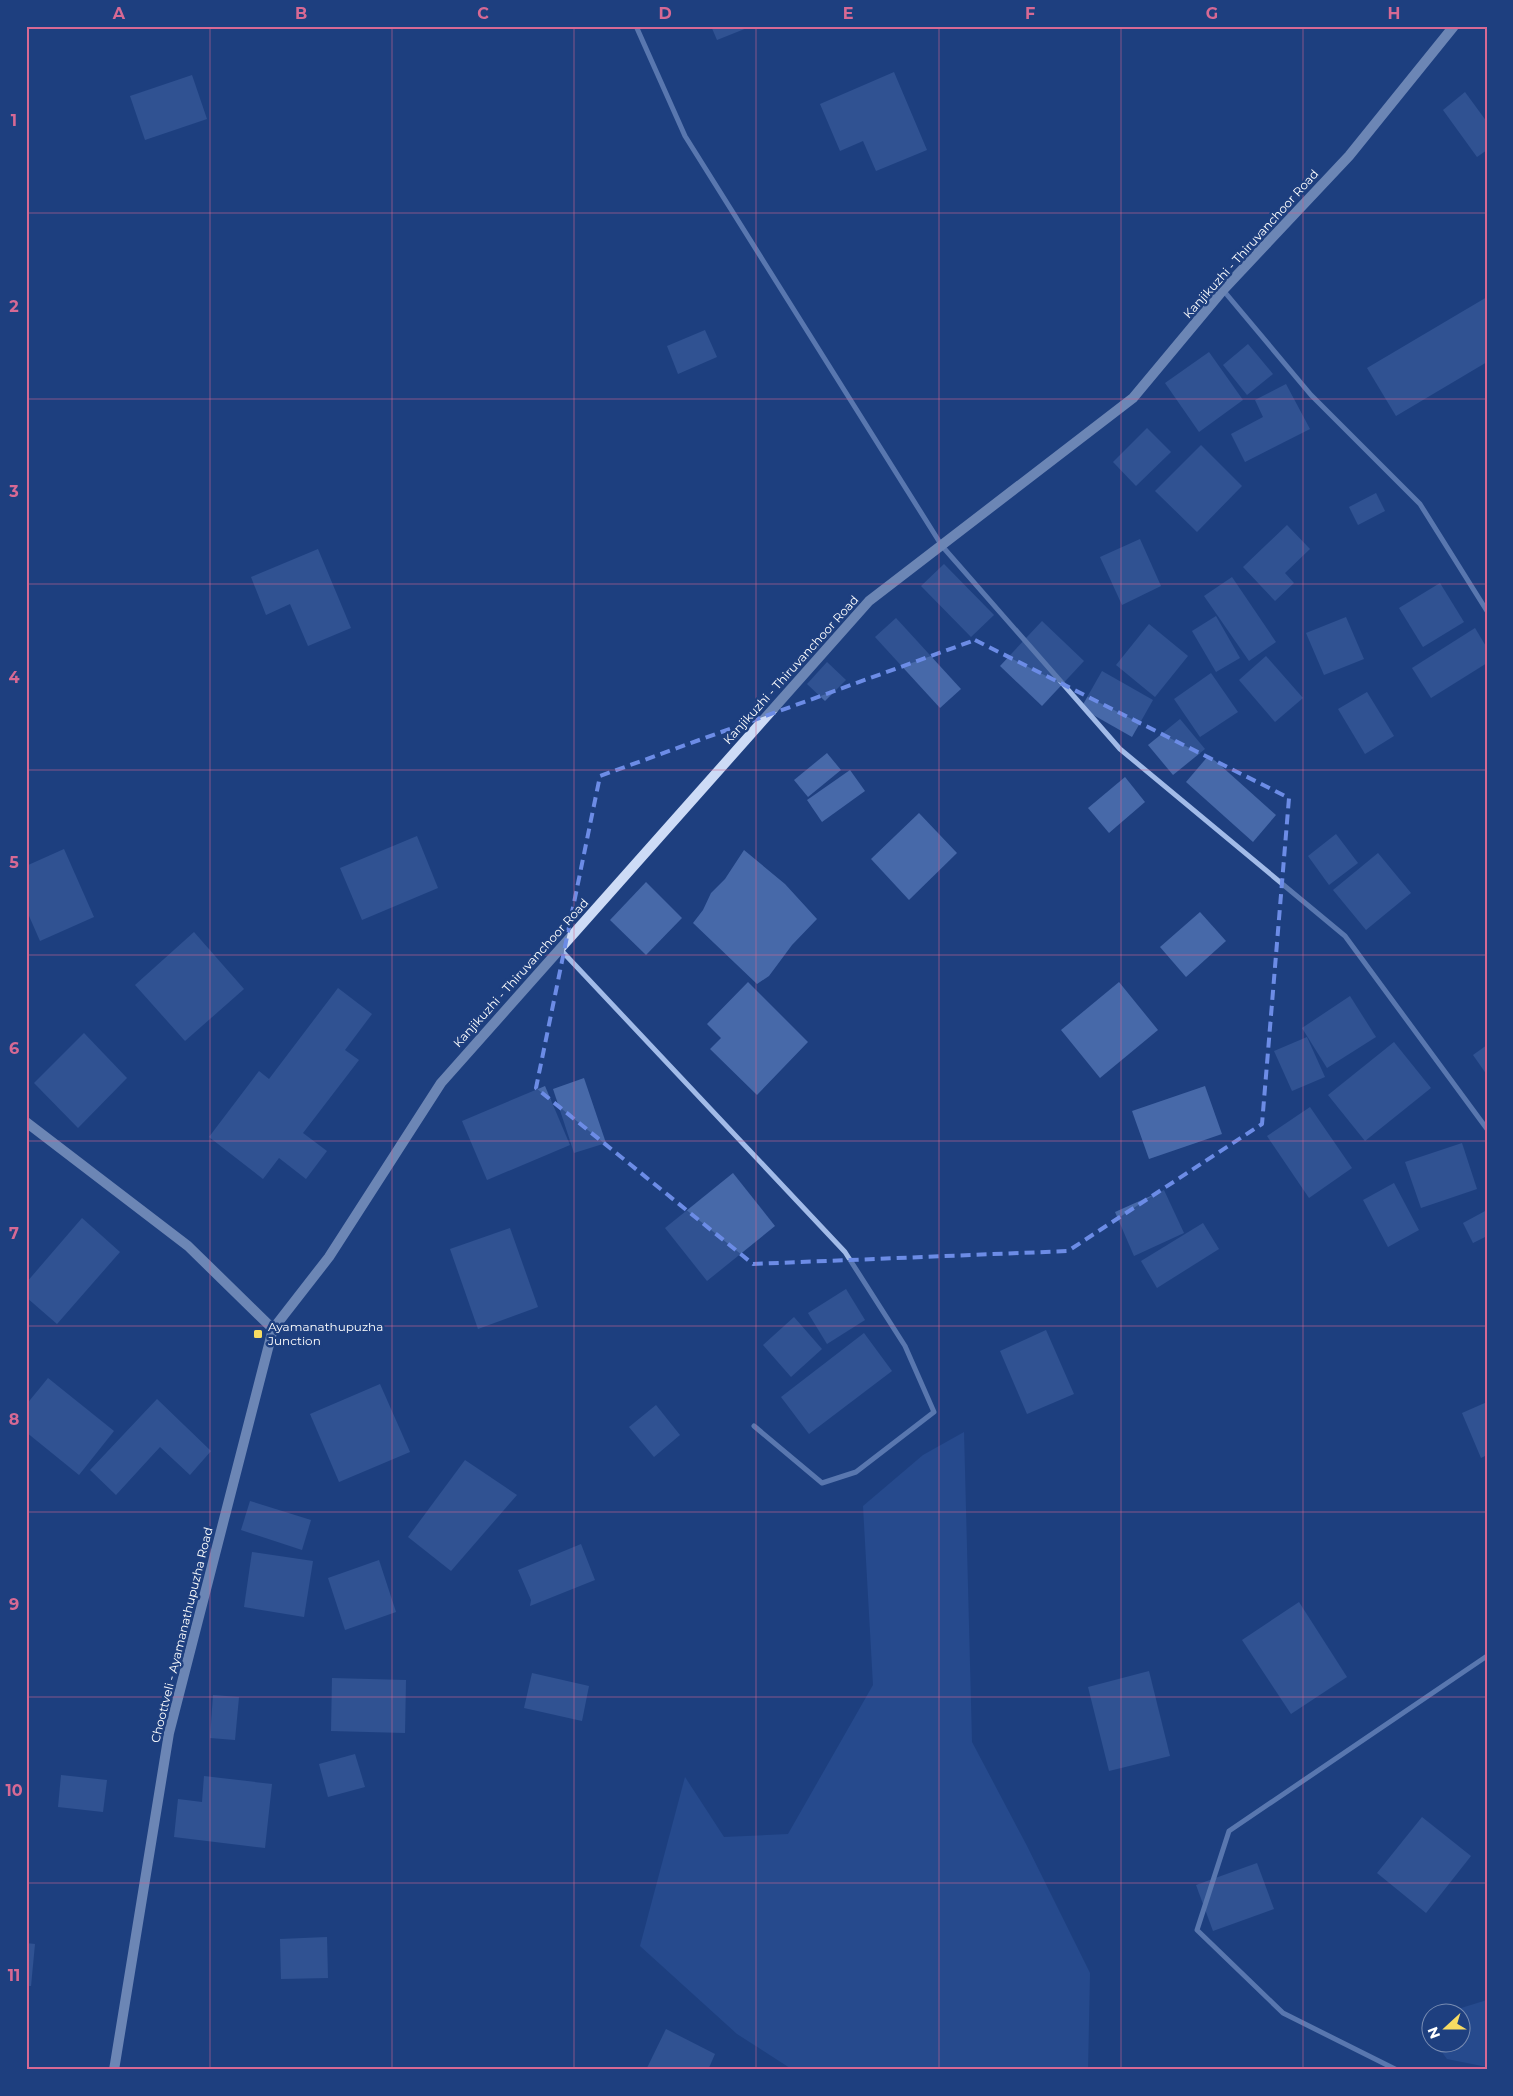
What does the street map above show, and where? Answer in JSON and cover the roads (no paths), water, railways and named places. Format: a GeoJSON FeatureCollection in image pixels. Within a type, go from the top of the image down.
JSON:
{"type":"FeatureCollection","features":[{"type":"Feature","properties":{"kind":"main road","name":"Kanjikuzhi - Thiruvanchoor Road"},"geometry":{"type":"LineString","coordinates":[[273,1329],[329,1257],[441,1083],[869,602],[1133,398],[1223,290],[1349,156],[1454,26]]}},
{"type":"Feature","properties":{"kind":"main road"},"geometry":{"type":"LineString","coordinates":[[26,1122],[188,1246],[273,1329]]}},
{"type":"Feature","properties":{"kind":"main road","name":"Choottveli - Ayamanathupuzha Road"},"geometry":{"type":"LineString","coordinates":[[114,2070],[169,1733],[273,1329]]}},
{"type":"Feature","properties":{"kind":"street"},"geometry":{"type":"LineString","coordinates":[[636,26],[686,136],[942,546],[1120,749],[1345,936],[1487,1129]]}},
{"type":"Feature","properties":{"kind":"street"},"geometry":{"type":"LineString","coordinates":[[1223,290],[1311,395],[1420,504],[1487,612]]}},
{"type":"Feature","properties":{"kind":"street"},"geometry":{"type":"LineString","coordinates":[[560,949],[845,1252],[906,1346],[934,1412],[856,1472],[822,1483],[754,1426]]}},
{"type":"Feature","properties":{"kind":"street"},"geometry":{"type":"LineString","coordinates":[[1397,2070],[1283,2013],[1197,1930],[1228,1831],[1487,1656]]}},
{"type":"Feature","properties":{"kind":"place","name":"Ayamanathupuzha Junction"},"geometry":{"type":"Point","coordinates":[258,1334]}}]}
